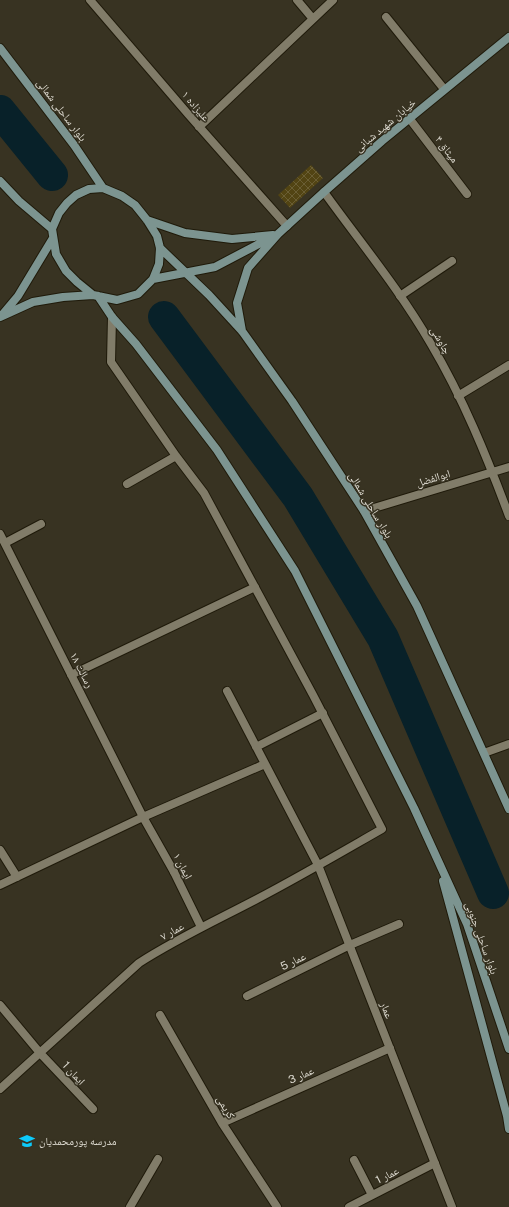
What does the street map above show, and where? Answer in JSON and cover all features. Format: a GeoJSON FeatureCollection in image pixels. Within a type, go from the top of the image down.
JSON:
{"type":"FeatureCollection","features":[{"type":"Feature","properties":{"kind":"main road","name":"خیابان شهید شبانی"},"geometry":{"type":"LineString","coordinates":[[242,332],[237,303],[248,268],[278,234],[409,118],[509,37]]}},
{"type":"Feature","properties":{"kind":"main road","name":"بلوار ساحلی شمالی"},"geometry":{"type":"LineString","coordinates":[[0,48],[74,145],[103,188]]}},
{"type":"Feature","properties":{"kind":"main road"},"geometry":{"type":"LineString","coordinates":[[0,181],[19,201],[52,229]]}},
{"type":"Feature","properties":{"kind":"main road"},"geometry":{"type":"LineString","coordinates":[[0,317],[33,302],[63,297],[96,296],[117,300],[138,294],[152,279],[159,264],[160,248],[157,236],[147,220],[135,205],[122,196],[103,188],[89,189],[76,195],[59,213],[52,229],[56,254],[66,271],[77,282],[96,296],[136,344],[217,450],[295,571],[414,808],[437,859],[507,1116],[509,1129]]}},
{"type":"Feature","properties":{"kind":"main road"},"geometry":{"type":"LineString","coordinates":[[147,220],[184,233],[232,239],[278,234]]}},
{"type":"Feature","properties":{"kind":"main road","name":"خیابان شهید شبانی"},"geometry":{"type":"LineString","coordinates":[[152,279],[215,267],[278,234]]}},
{"type":"Feature","properties":{"kind":"main road"},"geometry":{"type":"LineString","coordinates":[[0,317],[18,296],[53,238]]}},
{"type":"Feature","properties":{"kind":"main road","name":"بلوار ساحلی شمالی"},"geometry":{"type":"LineString","coordinates":[[160,248],[242,332],[292,401],[364,511],[417,606],[509,809]]}},
{"type":"Feature","properties":{"kind":"main road","name":"بلوار ساحلی جنوبی"},"geometry":{"type":"LineString","coordinates":[[437,859],[467,924],[509,1049]]}},
{"type":"Feature","properties":{"kind":"street","name":"علیزاده ۱"},"geometry":{"type":"LineString","coordinates":[[90,0],[199,127],[287,226]]}},
{"type":"Feature","properties":{"kind":"street"},"geometry":{"type":"LineString","coordinates":[[297,0],[313,19]]}},
{"type":"Feature","properties":{"kind":"street"},"geometry":{"type":"LineString","coordinates":[[199,127],[333,0]]}},
{"type":"Feature","properties":{"kind":"street"},"geometry":{"type":"LineString","coordinates":[[386,17],[444,89]]}},
{"type":"Feature","properties":{"kind":"street","name":"میثاق ۴"},"geometry":{"type":"LineString","coordinates":[[409,118],[467,194]]}},
{"type":"Feature","properties":{"kind":"street","name":"چاوشی"},"geometry":{"type":"LineString","coordinates":[[324,192],[400,296],[431,344],[458,396],[492,471],[509,516]]}},
{"type":"Feature","properties":{"kind":"street"},"geometry":{"type":"LineString","coordinates":[[400,296],[452,261]]}},
{"type":"Feature","properties":{"kind":"street"},"geometry":{"type":"LineString","coordinates":[[112,317],[111,362],[176,456],[204,493],[323,713],[256,747]]}},
{"type":"Feature","properties":{"kind":"street"},"geometry":{"type":"LineString","coordinates":[[458,396],[509,365]]}},
{"type":"Feature","properties":{"kind":"street"},"geometry":{"type":"LineString","coordinates":[[127,484],[176,456]]}},
{"type":"Feature","properties":{"kind":"street","name":"ابوالفضل"},"geometry":{"type":"LineString","coordinates":[[364,511],[509,467]]}},
{"type":"Feature","properties":{"kind":"street"},"geometry":{"type":"LineString","coordinates":[[5,543],[41,524]]}},
{"type":"Feature","properties":{"kind":"street","name":"رسالت ۱۸"},"geometry":{"type":"LineString","coordinates":[[0,534],[143,817]]}},
{"type":"Feature","properties":{"kind":"street"},"geometry":{"type":"LineString","coordinates":[[72,675],[255,587]]}},
{"type":"Feature","properties":{"kind":"street","name":"عمار"},"geometry":{"type":"LineString","coordinates":[[227,691],[318,865],[452,1207]]}},
{"type":"Feature","properties":{"kind":"street","name":"عمار ۷"},"geometry":{"type":"LineString","coordinates":[[0,1089],[139,963],[152,954],[258,898],[382,829],[323,713]]}},
{"type":"Feature","properties":{"kind":"street"},"geometry":{"type":"LineString","coordinates":[[484,753],[509,744]]}},
{"type":"Feature","properties":{"kind":"street"},"geometry":{"type":"LineString","coordinates":[[0,885],[143,817],[265,764]]}},
{"type":"Feature","properties":{"kind":"street","name":"ایمان ۱"},"geometry":{"type":"LineString","coordinates":[[143,817],[174,872],[201,927]]}},
{"type":"Feature","properties":{"kind":"street"},"geometry":{"type":"LineString","coordinates":[[0,850],[18,877]]}},
{"type":"Feature","properties":{"kind":"street","name":"عمار 5"},"geometry":{"type":"LineString","coordinates":[[247,996],[350,945],[399,924]]}},
{"type":"Feature","properties":{"kind":"street","name":"ایمان 1"},"geometry":{"type":"LineString","coordinates":[[0,1005],[40,1053],[93,1109]]}},
{"type":"Feature","properties":{"kind":"street","name":"کریمی"},"geometry":{"type":"LineString","coordinates":[[160,1015],[222,1123],[277,1207]]}},
{"type":"Feature","properties":{"kind":"street","name":"عمار 3"},"geometry":{"type":"LineString","coordinates":[[222,1123],[390,1048]]}},
{"type":"Feature","properties":{"kind":"street"},"geometry":{"type":"LineString","coordinates":[[130,1207],[158,1159]]}},
{"type":"Feature","properties":{"kind":"street"},"geometry":{"type":"LineString","coordinates":[[354,1160],[372,1195]]}},
{"type":"Feature","properties":{"kind":"street","name":"عمار 1"},"geometry":{"type":"LineString","coordinates":[[349,1207],[435,1163]]}},
{"type":"Feature","properties":{"kind":"building"},"geometry":{"type":"Polygon","coordinates":[[[311,165],[323,178],[290,208],[278,195],[311,165]]]}},
{"type":"Feature","properties":{"kind":"waterway"},"geometry":{"type":"LineString","coordinates":[[0,111],[52,175]]}},
{"type":"Feature","properties":{"kind":"waterway"},"geometry":{"type":"LineString","coordinates":[[164,317],[298,497],[383,638],[493,893]]}},
{"type":"Feature","properties":{"kind":"place","name":"مدرسه پورمحمدیان"},"geometry":{"type":"Point","coordinates":[27,1141]}}]}
